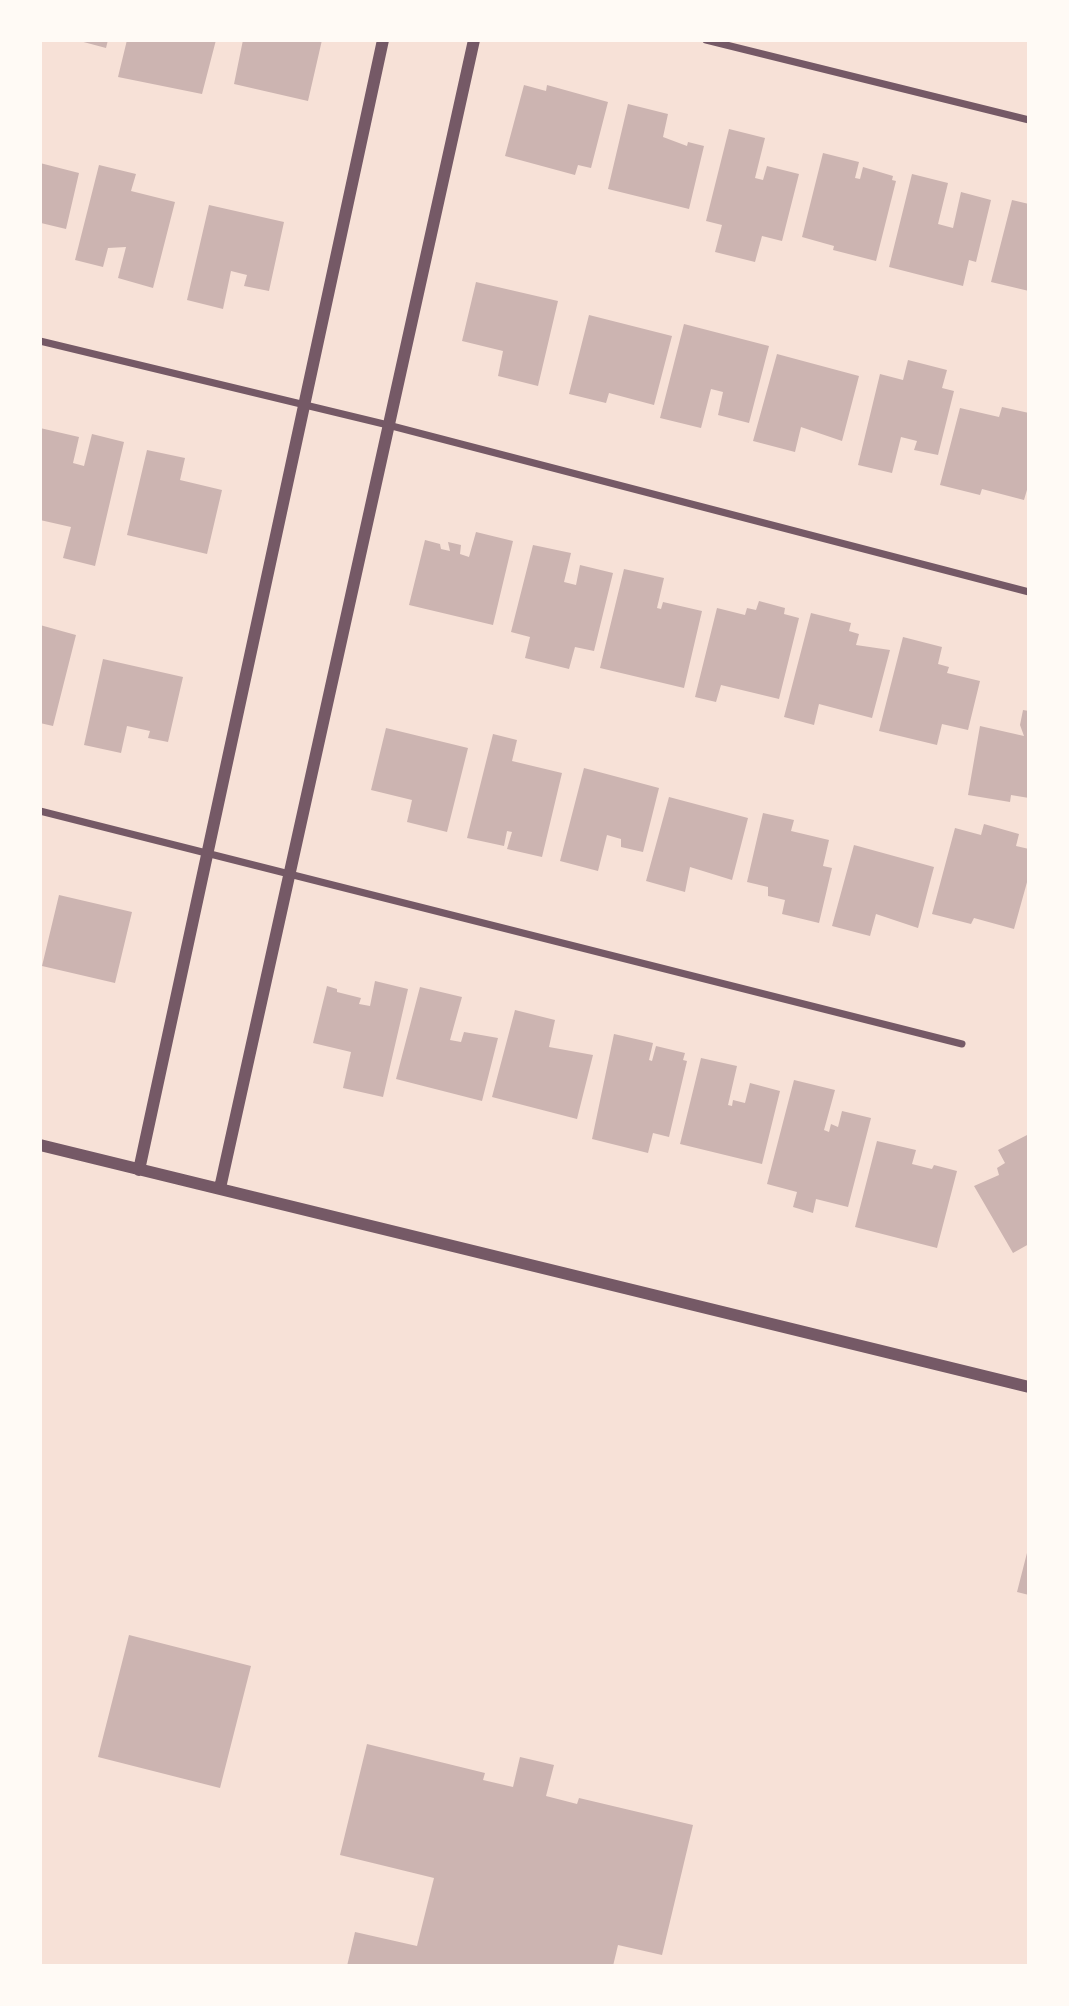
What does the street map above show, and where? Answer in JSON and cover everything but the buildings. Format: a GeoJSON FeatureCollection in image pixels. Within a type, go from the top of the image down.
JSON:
{"type":"FeatureCollection","features":[{"type":"Feature","properties":{"kind":"street"},"geometry":{"type":"LineString","coordinates":[[139,1170],[302,404],[383,40]]}},
{"type":"Feature","properties":{"kind":"street"},"geometry":{"type":"LineString","coordinates":[[220,1188],[474,40]]}},
{"type":"Feature","properties":{"kind":"street"},"geometry":{"type":"LineString","coordinates":[[706,40],[1029,120]]}},
{"type":"Feature","properties":{"kind":"street"},"geometry":{"type":"LineString","coordinates":[[40,341],[388,425],[1029,592]]}},
{"type":"Feature","properties":{"kind":"street"},"geometry":{"type":"LineString","coordinates":[[40,811],[962,1044]]}},
{"type":"Feature","properties":{"kind":"street"},"geometry":{"type":"LineString","coordinates":[[40,1145],[1029,1387]]}}]}
